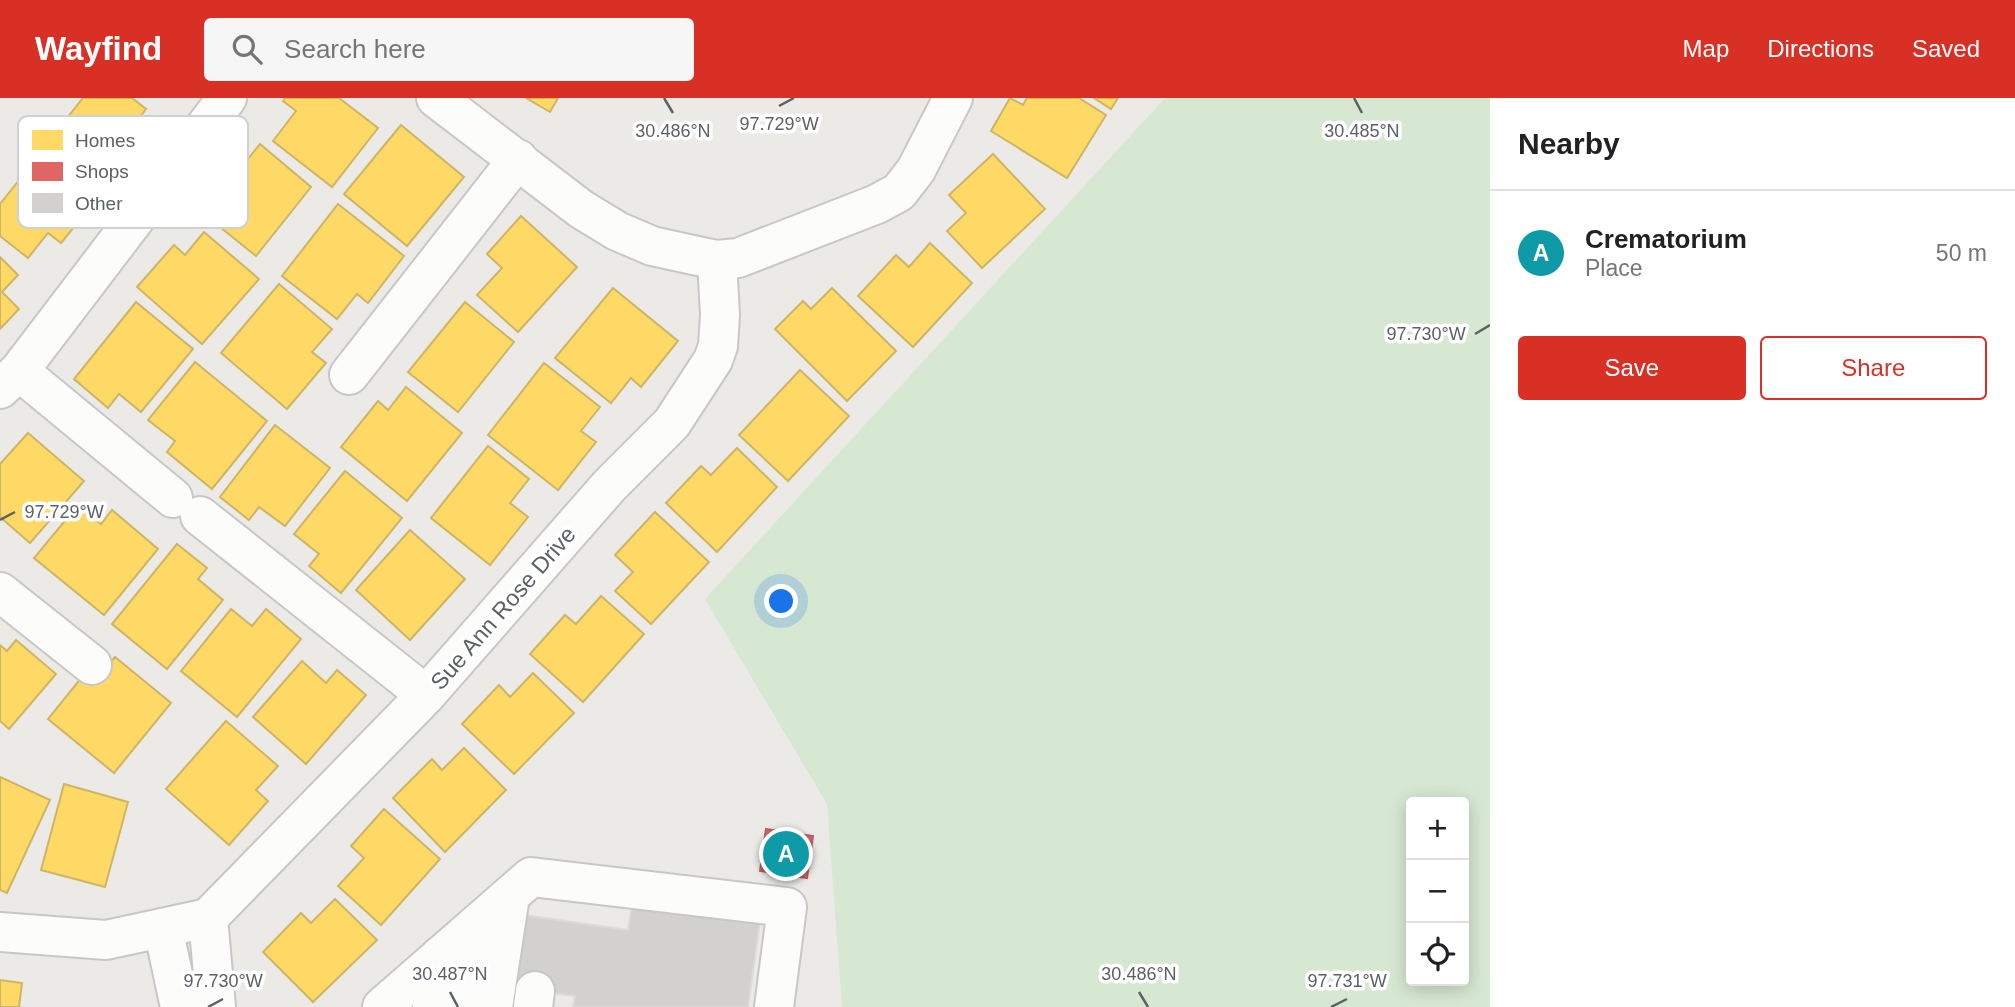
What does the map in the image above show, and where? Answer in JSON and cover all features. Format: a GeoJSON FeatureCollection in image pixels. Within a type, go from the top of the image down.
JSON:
{"type":"FeatureCollection","features":[{"type":"Feature","properties":{"kind":"street"},"geometry":{"type":"LineString","coordinates":[[214,116],[228,98]]}},
{"type":"Feature","properties":{"kind":"street"},"geometry":{"type":"LineString","coordinates":[[436,98],[582,209],[617,231],[652,246],[717,260],[738,258],[877,204],[899,192],[916,170],[953,98]]}},
{"type":"Feature","properties":{"kind":"street"},"geometry":{"type":"LineString","coordinates":[[349,375],[518,159]]}},
{"type":"Feature","properties":{"kind":"street"},"geometry":{"type":"LineString","coordinates":[[128,228],[10,380],[187,507],[426,695]]}},
{"type":"Feature","properties":{"kind":"street","name":"Sue Ann Rose Drive"},"geometry":{"type":"LineString","coordinates":[[208,918],[426,695],[610,485],[672,423],[713,360],[718,346],[720,315],[717,260]]}},
{"type":"Feature","properties":{"kind":"street"},"geometry":{"type":"LineString","coordinates":[[0,592],[92,665]]}},
{"type":"Feature","properties":{"kind":"street"},"geometry":{"type":"LineString","coordinates":[[439,965],[531,877],[787,906],[774,1007]]}},
{"type":"Feature","properties":{"kind":"street"},"geometry":{"type":"LineString","coordinates":[[0,932],[106,940],[208,918],[216,1007]]}},
{"type":"Feature","properties":{"kind":"street"},"geometry":{"type":"LineString","coordinates":[[163,928],[180,1007]]}},
{"type":"Feature","properties":{"kind":"street"},"geometry":{"type":"LineString","coordinates":[[439,965],[528,1000]]}},
{"type":"Feature","properties":{"kind":"street"},"geometry":{"type":"LineString","coordinates":[[439,965],[444,1007]]}},
{"type":"Feature","properties":{"kind":"street"},"geometry":{"type":"LineString","coordinates":[[439,965],[461,1007]]}},
{"type":"Feature","properties":{"kind":"street"},"geometry":{"type":"LineString","coordinates":[[439,965],[479,1007]]}},
{"type":"Feature","properties":{"kind":"green space"},"geometry":{"type":"Polygon","coordinates":[[[1165,98],[1490,98],[1490,1007],[842,1007],[827,804],[705,599],[1165,98]]]}},
{"type":"Feature","properties":{"kind":"building: Homes"},"geometry":{"type":"Polygon","coordinates":[[[83,98],[132,98],[146,109],[141,116],[69,116],[83,98]]]}},
{"type":"Feature","properties":{"kind":"building: Homes"},"geometry":{"type":"Polygon","coordinates":[[[285,98],[339,98],[378,128],[332,187],[273,141],[296,111],[283,101],[285,98]]]}},
{"type":"Feature","properties":{"kind":"building: Homes"},"geometry":{"type":"Polygon","coordinates":[[[526,98],[558,98],[550,112],[526,98]]]}},
{"type":"Feature","properties":{"kind":"building: Homes"},"geometry":{"type":"Polygon","coordinates":[[[1010,98],[1023,105],[1027,98],[1079,98],[1106,115],[1067,178],[991,131],[1010,98]]]}},
{"type":"Feature","properties":{"kind":"building: Homes"},"geometry":{"type":"Polygon","coordinates":[[[1094,98],[1118,98],[1111,109],[1094,98]]]}},
{"type":"Feature","properties":{"kind":"building: Homes"},"geometry":{"type":"Polygon","coordinates":[[[401,125],[464,177],[407,246],[344,194],[401,125]]]}},
{"type":"Feature","properties":{"kind":"building: Homes"},"geometry":{"type":"Polygon","coordinates":[[[260,144],[311,187],[256,256],[221,228],[248,228],[248,159],[260,144]]]}},
{"type":"Feature","properties":{"kind":"building: Homes"},"geometry":{"type":"Polygon","coordinates":[[[993,154],[1045,209],[982,268],[947,231],[966,213],[949,195],[993,154]]]}},
{"type":"Feature","properties":{"kind":"building: Homes"},"geometry":{"type":"Polygon","coordinates":[[[18,181],[18,228],[73,228],[61,243],[48,233],[28,258],[0,236],[0,204],[18,181]]]}},
{"type":"Feature","properties":{"kind":"building: Homes"},"geometry":{"type":"Polygon","coordinates":[[[338,204],[404,256],[368,303],[357,294],[337,319],[282,276],[338,204]]]}},
{"type":"Feature","properties":{"kind":"building: Homes"},"geometry":{"type":"Polygon","coordinates":[[[521,216],[577,267],[518,332],[477,295],[502,268],[487,254],[521,216]]]}},
{"type":"Feature","properties":{"kind":"building: Homes"},"geometry":{"type":"Polygon","coordinates":[[[204,232],[259,279],[202,344],[137,287],[174,245],[185,255],[204,232]]]}},
{"type":"Feature","properties":{"kind":"building: Homes"},"geometry":{"type":"Polygon","coordinates":[[[930,243],[972,283],[913,347],[858,296],[896,255],[909,267],[930,243]]]}},
{"type":"Feature","properties":{"kind":"building: Homes"},"geometry":{"type":"Polygon","coordinates":[[[0,257],[18,275],[2,292],[19,309],[0,329],[0,257]]]}},
{"type":"Feature","properties":{"kind":"building: Homes"},"geometry":{"type":"Polygon","coordinates":[[[279,284],[332,329],[312,352],[326,363],[287,409],[221,353],[279,284]]]}},
{"type":"Feature","properties":{"kind":"building: Homes"},"geometry":{"type":"Polygon","coordinates":[[[613,288],[678,341],[641,387],[631,378],[611,403],[555,358],[613,288]]]}},
{"type":"Feature","properties":{"kind":"building: Homes"},"geometry":{"type":"Polygon","coordinates":[[[832,288],[896,351],[847,401],[775,329],[803,301],[811,309],[832,288]]]}},
{"type":"Feature","properties":{"kind":"building: Homes"},"geometry":{"type":"Polygon","coordinates":[[[136,302],[193,349],[141,412],[119,394],[108,408],[74,379],[136,302]]]}},
{"type":"Feature","properties":{"kind":"building: Homes"},"geometry":{"type":"Polygon","coordinates":[[[465,302],[514,342],[458,412],[408,372],[465,302]]]}},
{"type":"Feature","properties":{"kind":"building: Homes"},"geometry":{"type":"Polygon","coordinates":[[[195,362],[267,421],[212,489],[167,452],[175,441],[148,420],[195,362]]]}},
{"type":"Feature","properties":{"kind":"building: Homes"},"geometry":{"type":"Polygon","coordinates":[[[544,363],[600,407],[581,431],[596,442],[558,490],[488,435],[544,363]]]}},
{"type":"Feature","properties":{"kind":"building: Homes"},"geometry":{"type":"Polygon","coordinates":[[[800,370],[849,416],[788,481],[739,435],[800,370]]]}},
{"type":"Feature","properties":{"kind":"building: Homes"},"geometry":{"type":"Polygon","coordinates":[[[406,387],[462,433],[407,501],[341,447],[378,401],[388,410],[406,387]]]}},
{"type":"Feature","properties":{"kind":"building: Homes"},"geometry":{"type":"Polygon","coordinates":[[[275,425],[330,468],[285,526],[259,507],[249,520],[220,497],[275,425]]]}},
{"type":"Feature","properties":{"kind":"building: Homes"},"geometry":{"type":"Polygon","coordinates":[[[28,433],[84,481],[30,543],[0,517],[0,464],[28,433]]]}},
{"type":"Feature","properties":{"kind":"building: Homes"},"geometry":{"type":"Polygon","coordinates":[[[488,446],[529,479],[510,503],[528,517],[490,565],[431,518],[488,446]]]}},
{"type":"Feature","properties":{"kind":"building: Homes"},"geometry":{"type":"Polygon","coordinates":[[[737,448],[777,487],[717,552],[666,503],[701,466],[711,475],[737,448]]]}},
{"type":"Feature","properties":{"kind":"building: Homes"},"geometry":{"type":"Polygon","coordinates":[[[345,471],[402,518],[341,593],[309,566],[319,554],[294,534],[345,471]]]}},
{"type":"Feature","properties":{"kind":"building: Homes"},"geometry":{"type":"Polygon","coordinates":[[[78,505],[101,524],[112,510],[158,549],[104,615],[34,558],[78,505]]]}},
{"type":"Feature","properties":{"kind":"building: Homes"},"geometry":{"type":"Polygon","coordinates":[[[655,512],[709,562],[651,624],[615,591],[633,572],[615,555],[655,512]]]}},
{"type":"Feature","properties":{"kind":"building: Homes"},"geometry":{"type":"Polygon","coordinates":[[[410,530],[465,579],[410,640],[356,590],[410,530]]]}},
{"type":"Feature","properties":{"kind":"building: Homes"},"geometry":{"type":"Polygon","coordinates":[[[177,544],[207,568],[198,579],[223,600],[167,669],[112,624],[177,544]]]}},
{"type":"Feature","properties":{"kind":"building: Homes"},"geometry":{"type":"Polygon","coordinates":[[[601,596],[644,634],[583,702],[530,654],[565,615],[576,624],[601,596]]]}},
{"type":"Feature","properties":{"kind":"building: Homes"},"geometry":{"type":"Polygon","coordinates":[[[231,609],[252,626],[266,609],[301,639],[237,717],[181,671],[231,609]]]}},
{"type":"Feature","properties":{"kind":"building: Homes"},"geometry":{"type":"Polygon","coordinates":[[[16,640],[56,674],[9,729],[0,721],[0,645],[7,651],[16,640]]]}},
{"type":"Feature","properties":{"kind":"building: Homes"},"geometry":{"type":"Polygon","coordinates":[[[115,657],[171,703],[114,773],[48,719],[82,677],[92,685],[115,657]]]}},
{"type":"Feature","properties":{"kind":"building: Homes"},"geometry":{"type":"Polygon","coordinates":[[[302,661],[326,683],[337,670],[366,695],[306,764],[253,717],[302,661]]]}},
{"type":"Feature","properties":{"kind":"building: Homes"},"geometry":{"type":"Polygon","coordinates":[[[533,673],[574,713],[514,774],[462,724],[499,685],[510,697],[533,673]]]}},
{"type":"Feature","properties":{"kind":"building: Homes"},"geometry":{"type":"Polygon","coordinates":[[[226,721],[278,766],[256,790],[268,801],[229,845],[166,789],[226,721]]]}},
{"type":"Feature","properties":{"kind":"building: Homes"},"geometry":{"type":"Polygon","coordinates":[[[464,748],[506,790],[445,852],[393,798],[432,759],[442,770],[464,748]]]}},
{"type":"Feature","properties":{"kind":"building: Homes"},"geometry":{"type":"Polygon","coordinates":[[[0,777],[50,800],[7,893],[0,890],[0,777]]]}},
{"type":"Feature","properties":{"kind":"building: Homes"},"geometry":{"type":"Polygon","coordinates":[[[64,784],[128,802],[105,887],[41,870],[64,784]]]}},
{"type":"Feature","properties":{"kind":"building: Homes"},"geometry":{"type":"Polygon","coordinates":[[[384,809],[440,859],[381,925],[338,886],[364,858],[351,846],[384,809]]]}},
{"type":"Feature","properties":{"kind":"building: Homes"},"geometry":{"type":"Polygon","coordinates":[[[335,899],[377,940],[313,1002],[263,952],[301,913],[311,923],[335,899]]]}},
{"type":"Feature","properties":{"kind":"building: Homes"},"geometry":{"type":"Polygon","coordinates":[[[0,980],[22,983],[19,1007],[0,1007],[0,980]]]}},
{"type":"Feature","properties":{"kind":"building: Shops"},"geometry":{"type":"Polygon","coordinates":[[[766,829],[813,836],[807,878],[760,871],[766,829]]]}},
{"type":"Feature","properties":{"kind":"building: Other"},"geometry":{"type":"Polygon","coordinates":[[[634,895],[761,913],[748,1007],[573,1007],[575,996],[506,987],[516,914],[628,930],[634,895]]]}},
{"type":"Feature","properties":{"kind":"place","name":"Crematorium"},"geometry":{"type":"Point","coordinates":[786,854]}}]}
